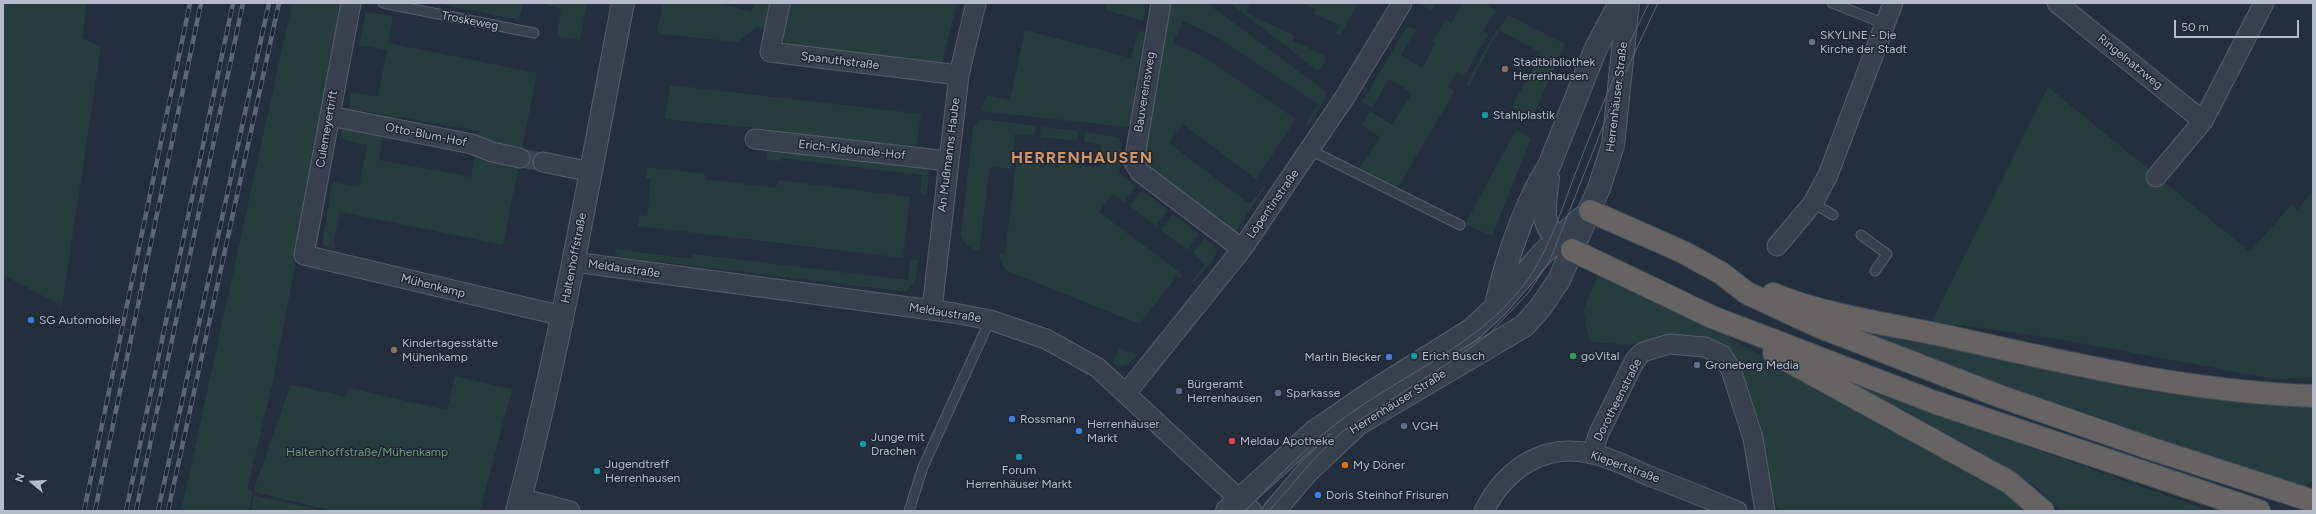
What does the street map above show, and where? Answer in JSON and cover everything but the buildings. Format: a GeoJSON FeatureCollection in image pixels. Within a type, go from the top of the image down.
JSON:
{"type":"FeatureCollection","features":[{"type":"Feature","properties":{"kind":"highway"},"geometry":{"type":"LineString","coordinates":[[1590,211],[1683,252],[1721,273],[1785,298],[1826,310],[2017,352],[2169,380],[2287,395],[2313,396]]}},
{"type":"Feature","properties":{"kind":"highway"},"geometry":{"type":"LineString","coordinates":[[1565,245],[1712,317],[1781,357],[2002,478],[2043,511]]}},
{"type":"Feature","properties":{"kind":"highway"},"geometry":{"type":"LineString","coordinates":[[1721,273],[1747,293],[1820,328],[2007,398],[2149,448],[2313,501]]}},
{"type":"Feature","properties":{"kind":"highway"},"geometry":{"type":"LineString","coordinates":[[1712,317],[1934,402],[2259,511]]}},
{"type":"Feature","properties":{"kind":"highway"},"geometry":{"type":"LineString","coordinates":[[2308,511],[2313,508]]}},
{"type":"Feature","properties":{"kind":"street","name":"Culemeyertrift"},"geometry":{"type":"LineString","coordinates":[[304,255],[351,3]]}},
{"type":"Feature","properties":{"kind":"street","name":"Haltenhoffstraße"},"geometry":{"type":"LineString","coordinates":[[518,505],[563,316],[623,3]]}},
{"type":"Feature","properties":{"kind":"street","name":"Spanuthstraße"},"geometry":{"type":"LineString","coordinates":[[780,3],[770,52],[959,75]]}},
{"type":"Feature","properties":{"kind":"street","name":"An Mußmanns Haube"},"geometry":{"type":"LineString","coordinates":[[932,310],[959,75],[976,3]]}},
{"type":"Feature","properties":{"kind":"street","name":"Bauvereinsweg"},"geometry":{"type":"LineString","coordinates":[[1161,3],[1134,162],[1140,172],[1242,249]]}},
{"type":"Feature","properties":{"kind":"street","name":"Löpentinstraße"},"geometry":{"type":"LineString","coordinates":[[1127,392],[1242,249],[1345,97],[1402,3]]}},
{"type":"Feature","properties":{"kind":"street","name":"Herrenhäuser Straße"},"geometry":{"type":"LineString","coordinates":[[1496,307],[1501,282],[1508,259],[1538,183],[1549,166],[1596,48],[1620,3]]}},
{"type":"Feature","properties":{"kind":"street","name":"Herrenhäuser Straße"},"geometry":{"type":"LineString","coordinates":[[1274,511],[1308,471],[1358,424],[1524,326],[1552,292],[1565,245],[1590,211],[1613,145],[1628,3]]}},
{"type":"Feature","properties":{"kind":"street"},"geometry":{"type":"LineString","coordinates":[[1777,246],[1813,203],[1828,175],[1893,3]]}},
{"type":"Feature","properties":{"kind":"street","name":"Ringelnatzweg"},"geometry":{"type":"LineString","coordinates":[[2057,3],[2203,121]]}},
{"type":"Feature","properties":{"kind":"street"},"geometry":{"type":"LineString","coordinates":[[2156,177],[2203,121],[2264,3]]}},
{"type":"Feature","properties":{"kind":"street","name":"Otto-Blum-Hof"},"geometry":{"type":"LineString","coordinates":[[330,116],[472,144],[492,152],[520,158]]}},
{"type":"Feature","properties":{"kind":"street","name":"Erich-Klabunde-Hof"},"geometry":{"type":"LineString","coordinates":[[755,139],[948,161]]}},
{"type":"Feature","properties":{"kind":"street"},"geometry":{"type":"LineString","coordinates":[[543,162],[591,172]]}},
{"type":"Feature","properties":{"kind":"street","name":"Herrenhäuser Straße"},"geometry":{"type":"LineString","coordinates":[[1549,166],[1544,220],[1551,234],[1565,245]]}},
{"type":"Feature","properties":{"kind":"street","name":"Herrenhäuser Straße"},"geometry":{"type":"LineString","coordinates":[[1239,507],[1314,432],[1372,392],[1450,345],[1471,330],[1496,307],[1543,253],[1565,245]]}},
{"type":"Feature","properties":{"kind":"street","name":"Mühenkamp"},"geometry":{"type":"LineString","coordinates":[[304,255],[563,316]]}},
{"type":"Feature","properties":{"kind":"street","name":"Meldaustraße"},"geometry":{"type":"LineString","coordinates":[[574,262],[932,310],[990,320],[1046,339],[1098,368],[1127,392],[1239,507]]}},
{"type":"Feature","properties":{"kind":"street","name":"Dorotheenstraße"},"geometry":{"type":"LineString","coordinates":[[1592,453],[1599,433],[1635,360],[1643,352],[1669,344],[1705,347],[1722,355],[1731,370],[1753,438],[1765,511]]}},
{"type":"Feature","properties":{"kind":"street","name":"Kiepertstraße"},"geometry":{"type":"LineString","coordinates":[[1484,511],[1493,493],[1515,469],[1542,455],[1573,452],[1592,453],[1737,511]]}},
{"type":"Feature","properties":{"kind":"street"},"geometry":{"type":"LineString","coordinates":[[518,505],[570,511]]}},
{"type":"Feature","properties":{"kind":"lane","name":"Troskeweg"},"geometry":{"type":"LineString","coordinates":[[383,3],[534,34]]}},
{"type":"Feature","properties":{"kind":"lane"},"geometry":{"type":"LineString","coordinates":[[1832,3],[1885,24]]}},
{"type":"Feature","properties":{"kind":"lane"},"geometry":{"type":"LineString","coordinates":[[1310,150],[1460,224]]}},
{"type":"Feature","properties":{"kind":"lane"},"geometry":{"type":"LineString","coordinates":[[1813,203],[1833,216]]}},
{"type":"Feature","properties":{"kind":"lane"},"geometry":{"type":"LineString","coordinates":[[1861,235],[1888,254],[1875,271]]}},
{"type":"Feature","properties":{"kind":"lane"},"geometry":{"type":"LineString","coordinates":[[909,511],[923,467],[990,320]]}},
{"type":"Feature","properties":{"kind":"green space"},"geometry":{"type":"Polygon","coordinates":[[[3,3],[87,3],[82,38],[101,47],[62,306],[3,275],[3,3]]]}},
{"type":"Feature","properties":{"kind":"green space"},"geometry":{"type":"Polygon","coordinates":[[[292,3],[350,3],[324,114],[272,386],[247,489],[253,492],[249,511],[181,511],[292,3]]]}},
{"type":"Feature","properties":{"kind":"green space"},"geometry":{"type":"Polygon","coordinates":[[[436,3],[523,3],[519,20],[436,3]]]}},
{"type":"Feature","properties":{"kind":"green space"},"geometry":{"type":"Polygon","coordinates":[[[542,3],[587,3],[580,40],[557,36],[561,9],[542,3]]]}},
{"type":"Feature","properties":{"kind":"green space"},"geometry":{"type":"Polygon","coordinates":[[[663,3],[712,3],[752,11],[754,3],[771,3],[766,28],[756,27],[738,42],[661,34],[657,31],[663,3]]]}},
{"type":"Feature","properties":{"kind":"green space"},"geometry":{"type":"Polygon","coordinates":[[[785,3],[957,3],[942,61],[931,66],[793,47],[783,39],[782,34],[781,28],[785,3]]]}},
{"type":"Feature","properties":{"kind":"green space"},"geometry":{"type":"Polygon","coordinates":[[[1105,3],[1146,3],[1143,21],[1106,10],[1105,3]]]}},
{"type":"Feature","properties":{"kind":"green space"},"geometry":{"type":"Polygon","coordinates":[[[1161,3],[1207,3],[1326,92],[1326,98],[1308,127],[1305,124],[1318,104],[1215,36],[1183,21],[1173,43],[1202,56],[1296,119],[1256,179],[1183,124],[1169,143],[1250,204],[1265,185],[1266,186],[1230,240],[1140,172],[1161,3]]]}},
{"type":"Feature","properties":{"kind":"green space"},"geometry":{"type":"Polygon","coordinates":[[[1230,3],[1250,3],[1246,13],[1295,36],[1293,41],[1326,56],[1324,60],[1326,61],[1318,71],[1230,3]]]}},
{"type":"Feature","properties":{"kind":"green space"},"geometry":{"type":"Polygon","coordinates":[[[1301,3],[1358,3],[1340,35],[1336,33],[1340,25],[1314,14],[1316,9],[1301,3]]]}},
{"type":"Feature","properties":{"kind":"green space"},"geometry":{"type":"Polygon","coordinates":[[[1419,3],[1435,3],[1431,11],[1419,3]]]}},
{"type":"Feature","properties":{"kind":"green space"},"geometry":{"type":"Polygon","coordinates":[[[1463,3],[1485,3],[1495,11],[1483,31],[1488,34],[1465,76],[1457,72],[1448,87],[1455,91],[1397,189],[1358,170],[1380,137],[1362,125],[1370,111],[1392,125],[1412,93],[1389,79],[1372,108],[1362,102],[1407,26],[1416,30],[1401,55],[1422,68],[1436,43],[1433,41],[1446,19],[1451,23],[1463,3]]]}},
{"type":"Feature","properties":{"kind":"green space"},"geometry":{"type":"Polygon","coordinates":[[[366,12],[393,16],[388,43],[537,73],[503,245],[340,212],[334,240],[335,249],[322,245],[332,182],[359,187],[367,145],[340,139],[343,124],[377,131],[377,135],[383,135],[379,160],[471,177],[479,131],[350,109],[350,92],[378,97],[387,50],[359,45],[366,12]]]}},
{"type":"Feature","properties":{"kind":"green space"},"geometry":{"type":"Polygon","coordinates":[[[1508,15],[1565,44],[1533,116],[1511,108],[1541,53],[1499,30],[1508,15]]]}},
{"type":"Feature","properties":{"kind":"green space"},"geometry":{"type":"Polygon","coordinates":[[[1497,29],[1499,30],[1469,86],[1466,84],[1497,29]]]}},
{"type":"Feature","properties":{"kind":"green space"},"geometry":{"type":"Polygon","coordinates":[[[1025,30],[1131,58],[1138,31],[1145,32],[1137,71],[1131,123],[1127,127],[981,111],[986,95],[1010,100],[1025,30]]]}},
{"type":"Feature","properties":{"kind":"green space"},"geometry":{"type":"Polygon","coordinates":[[[670,85],[921,114],[916,148],[784,135],[775,130],[665,119],[670,85]]]}},
{"type":"Feature","properties":{"kind":"green space"},"geometry":{"type":"Polygon","coordinates":[[[2048,87],[2250,252],[2291,205],[2297,210],[2313,191],[2313,377],[2275,379],[2058,339],[1932,321],[2048,87]]]}},
{"type":"Feature","properties":{"kind":"green space"},"geometry":{"type":"Polygon","coordinates":[[[981,119],[1036,126],[1033,136],[1015,134],[1011,169],[990,167],[979,251],[968,246],[961,235],[973,128],[981,119]]]}},
{"type":"Feature","properties":{"kind":"green space"},"geometry":{"type":"Polygon","coordinates":[[[1041,127],[1078,131],[1077,141],[1040,137],[1041,127]]]}},
{"type":"Feature","properties":{"kind":"green space"},"geometry":{"type":"Polygon","coordinates":[[[1516,130],[1531,138],[1492,236],[1465,224],[1516,130]]]}},
{"type":"Feature","properties":{"kind":"green space"},"geometry":{"type":"Polygon","coordinates":[[[1085,132],[1119,138],[1122,144],[1119,173],[1136,186],[1124,202],[1112,194],[1099,212],[1183,275],[1180,279],[1177,276],[1139,324],[1010,272],[1003,267],[1001,262],[1000,253],[1005,254],[1017,157],[1099,167],[1102,145],[1084,142],[1085,132]]]}},
{"type":"Feature","properties":{"kind":"green space"},"geometry":{"type":"Polygon","coordinates":[[[767,150],[921,166],[929,170],[927,195],[920,194],[922,175],[780,158],[780,161],[766,160],[767,150]]]}},
{"type":"Feature","properties":{"kind":"green space"},"geometry":{"type":"Polygon","coordinates":[[[647,167],[705,174],[705,179],[776,188],[778,180],[910,197],[903,258],[638,226],[639,215],[647,216],[651,179],[646,178],[647,167]]]}},
{"type":"Feature","properties":{"kind":"green space"},"geometry":{"type":"Polygon","coordinates":[[[1142,190],[1168,210],[1156,226],[1130,206],[1142,190]]]}},
{"type":"Feature","properties":{"kind":"green space"},"geometry":{"type":"Polygon","coordinates":[[[1173,214],[1199,234],[1187,250],[1161,230],[1173,214]]]}},
{"type":"Feature","properties":{"kind":"green space"},"geometry":{"type":"Polygon","coordinates":[[[1204,238],[1214,245],[1217,251],[1213,260],[1195,281],[1192,281],[1205,264],[1193,253],[1204,238]]]}},
{"type":"Feature","properties":{"kind":"green space"},"geometry":{"type":"Polygon","coordinates":[[[615,249],[691,259],[692,254],[908,280],[911,259],[918,260],[915,282],[906,291],[900,291],[620,257],[616,255],[615,249]]]}},
{"type":"Feature","properties":{"kind":"green space"},"geometry":{"type":"Polygon","coordinates":[[[1598,275],[1709,326],[1928,451],[1985,479],[2027,511],[1781,511],[1774,501],[1763,438],[1742,371],[1725,350],[1649,340],[1631,345],[1594,342],[1589,339],[1583,310],[1598,275]]]}},
{"type":"Feature","properties":{"kind":"green space"},"geometry":{"type":"Polygon","coordinates":[[[1858,327],[2293,406],[2313,407],[2313,481],[2299,488],[2006,387],[1857,331],[1858,327]]]}},
{"type":"Feature","properties":{"kind":"green space"},"geometry":{"type":"Polygon","coordinates":[[[1119,348],[1137,355],[1128,364],[1122,366],[1113,363],[1119,348]]]}},
{"type":"Feature","properties":{"kind":"green space","name":"Haltenhoffstraße/Mühenkamp"},"geometry":{"type":"Polygon","coordinates":[[[455,376],[512,389],[480,511],[335,511],[253,492],[291,384],[346,397],[349,388],[447,410],[455,376]]]}},
{"type":"Feature","properties":{"kind":"green space"},"geometry":{"type":"Polygon","coordinates":[[[1857,386],[2210,511],[2059,511],[2043,493],[2014,472],[1937,428],[1857,386]]]}},
{"type":"Feature","properties":{"kind":"green space"},"geometry":{"type":"Polygon","coordinates":[[[254,495],[324,511],[251,511],[254,495]]]}},
{"type":"Feature","properties":{"kind":"tunnel"},"geometry":{"type":"LineString","coordinates":[[520,158],[543,162]]}},
{"type":"Feature","properties":{"kind":"tram line"},"geometry":{"type":"LineString","coordinates":[[1245,511],[1322,435],[1373,398],[1464,341],[1505,306],[1523,286],[1533,272],[1548,243],[1587,143],[1630,42],[1649,3]]}},
{"type":"Feature","properties":{"kind":"tram line"},"geometry":{"type":"LineString","coordinates":[[1269,511],[1314,459],[1343,431],[1459,356],[1489,334],[1528,293],[1550,260],[1619,86],[1658,3]]}},
{"type":"Feature","properties":{"kind":"railway"},"geometry":{"type":"LineString","coordinates":[[84,511],[190,3]]}},
{"type":"Feature","properties":{"kind":"railway"},"geometry":{"type":"LineString","coordinates":[[95,511],[201,3]]}},
{"type":"Feature","properties":{"kind":"railway"},"geometry":{"type":"LineString","coordinates":[[126,511],[233,3]]}},
{"type":"Feature","properties":{"kind":"railway"},"geometry":{"type":"LineString","coordinates":[[136,511],[243,3]]}},
{"type":"Feature","properties":{"kind":"railway"},"geometry":{"type":"LineString","coordinates":[[158,511],[269,3]]}},
{"type":"Feature","properties":{"kind":"railway"},"geometry":{"type":"LineString","coordinates":[[168,511],[279,3]]}},
{"type":"Feature","properties":{"kind":"place","name":"SKYLINE - Die Kirche der Stadt"},"geometry":{"type":"Point","coordinates":[1812,42]}},
{"type":"Feature","properties":{"kind":"place","name":"Stadtbibliothek Herrenhausen"},"geometry":{"type":"Point","coordinates":[1505,69]}},
{"type":"Feature","properties":{"kind":"place","name":"Stahlplastik"},"geometry":{"type":"Point","coordinates":[1485,115]}},
{"type":"Feature","properties":{"kind":"place","name":"SG Automobile"},"geometry":{"type":"Point","coordinates":[31,320]}},
{"type":"Feature","properties":{"kind":"place","name":"Kindertagesstätte Mühenkamp"},"geometry":{"type":"Point","coordinates":[394,350]}},
{"type":"Feature","properties":{"kind":"place","name":"Erich Busch"},"geometry":{"type":"Point","coordinates":[1414,356]}},
{"type":"Feature","properties":{"kind":"place","name":"goVital"},"geometry":{"type":"Point","coordinates":[1573,356]}},
{"type":"Feature","properties":{"kind":"place","name":"Martin Blecker"},"geometry":{"type":"Point","coordinates":[1389,357]}},
{"type":"Feature","properties":{"kind":"place","name":"Groneberg Media"},"geometry":{"type":"Point","coordinates":[1697,365]}},
{"type":"Feature","properties":{"kind":"place","name":"Bürgeramt Herrenhausen"},"geometry":{"type":"Point","coordinates":[1179,391]}},
{"type":"Feature","properties":{"kind":"place","name":"Sparkasse"},"geometry":{"type":"Point","coordinates":[1278,393]}},
{"type":"Feature","properties":{"kind":"place","name":"Rossmann"},"geometry":{"type":"Point","coordinates":[1012,419]}},
{"type":"Feature","properties":{"kind":"place","name":"VGH"},"geometry":{"type":"Point","coordinates":[1404,426]}},
{"type":"Feature","properties":{"kind":"place","name":"Herrenhäuser Markt"},"geometry":{"type":"Point","coordinates":[1079,431]}},
{"type":"Feature","properties":{"kind":"place","name":"Meldau Apotheke"},"geometry":{"type":"Point","coordinates":[1232,441]}},
{"type":"Feature","properties":{"kind":"place","name":"Junge mit Drachen"},"geometry":{"type":"Point","coordinates":[863,444]}},
{"type":"Feature","properties":{"kind":"place","name":"Forum Herrenhäuser Markt"},"geometry":{"type":"Point","coordinates":[1019,457]}},
{"type":"Feature","properties":{"kind":"place","name":"My Döner"},"geometry":{"type":"Point","coordinates":[1345,465]}},
{"type":"Feature","properties":{"kind":"place","name":"Jugendtreff Herrenhausen"},"geometry":{"type":"Point","coordinates":[597,471]}},
{"type":"Feature","properties":{"kind":"place","name":"Doris Steinhof Frisuren"},"geometry":{"type":"Point","coordinates":[1318,495]}},
{"type":"Feature","properties":{"kind":"district","name":"HERRENHAUSEN"},"geometry":{"type":"Point","coordinates":[1082,158]}}]}
